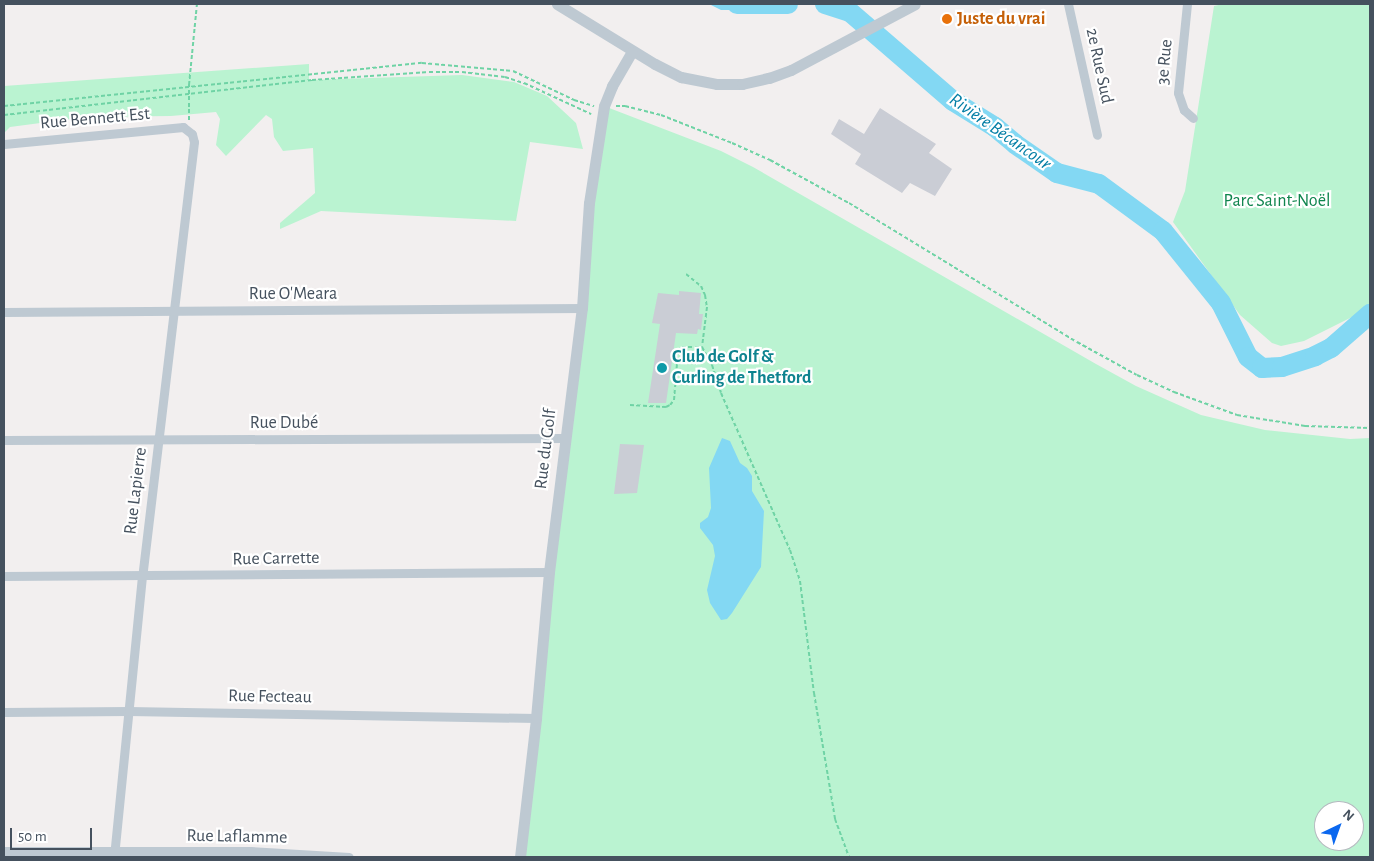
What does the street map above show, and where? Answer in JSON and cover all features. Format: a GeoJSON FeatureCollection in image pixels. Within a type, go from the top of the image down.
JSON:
{"type":"FeatureCollection","features":[{"type":"Feature","properties":{"kind":"street"},"geometry":{"type":"LineString","coordinates":[[557,4],[632,52],[681,77],[716,84],[742,84],[791,70],[852,39],[910,5]]}},
{"type":"Feature","properties":{"kind":"street","name":"2e Rue Sud"},"geometry":{"type":"LineString","coordinates":[[1068,4],[1097,135]]}},
{"type":"Feature","properties":{"kind":"street","name":"3e Rue"},"geometry":{"type":"LineString","coordinates":[[1186,4],[1178,93],[1184,110],[1193,118]]}},
{"type":"Feature","properties":{"kind":"street","name":"Rue du Golf"},"geometry":{"type":"LineString","coordinates":[[520,857],[564,438],[582,308],[589,203],[604,106],[612,86],[632,52]]}},
{"type":"Feature","properties":{"kind":"street","name":"Rue Bennett Est"},"geometry":{"type":"LineString","coordinates":[[4,144],[183,127],[189,130]]}},
{"type":"Feature","properties":{"kind":"street","name":"Rue Lapierre"},"geometry":{"type":"LineString","coordinates":[[115,855],[142,576],[194,142],[189,130]]}},
{"type":"Feature","properties":{"kind":"street","name":"Rue O'Meara"},"geometry":{"type":"LineString","coordinates":[[4,312],[582,308]]}},
{"type":"Feature","properties":{"kind":"street","name":"Rue Dubé"},"geometry":{"type":"LineString","coordinates":[[4,440],[564,438]]}},
{"type":"Feature","properties":{"kind":"street","name":"Rue Carrette"},"geometry":{"type":"LineString","coordinates":[[4,576],[549,572]]}},
{"type":"Feature","properties":{"kind":"street","name":"Rue Fecteau"},"geometry":{"type":"LineString","coordinates":[[4,712],[129,711],[536,718]]}},
{"type":"Feature","properties":{"kind":"street","name":"Rue Laflamme"},"geometry":{"type":"LineString","coordinates":[[4,851],[115,855],[250,854],[349,857]]}},
{"type":"Feature","properties":{"kind":"path"},"geometry":{"type":"LineString","coordinates":[[189,130],[189,85],[196,4]]}},
{"type":"Feature","properties":{"kind":"path"},"geometry":{"type":"LineString","coordinates":[[4,106],[189,85],[422,63],[441,63],[513,71],[589,106],[625,106],[660,115],[732,142],[770,160],[848,204],[1077,342],[1174,392],[1237,415],[1304,426],[1370,428]]}},
{"type":"Feature","properties":{"kind":"path"},"geometry":{"type":"LineString","coordinates":[[4,115],[312,80],[429,72],[462,72],[505,76],[602,119]]}},
{"type":"Feature","properties":{"kind":"path"},"geometry":{"type":"LineString","coordinates":[[686,274],[701,286],[705,295],[707,307],[702,347],[712,365],[728,411],[790,550],[800,581],[814,693],[835,819],[849,857]]}},
{"type":"Feature","properties":{"kind":"path"},"geometry":{"type":"LineString","coordinates":[[630,405],[666,407],[670,405],[674,400],[678,351],[682,347],[702,347]]}},
{"type":"Feature","properties":{"kind":"green space","name":"Parc Saint-Noël"},"geometry":{"type":"Polygon","coordinates":[[[1223,4],[1370,4],[1370,308],[1304,341],[1281,346],[1272,343],[1240,315],[1173,222],[1185,191],[1214,6],[1223,4]]]}},
{"type":"Feature","properties":{"kind":"green space"},"geometry":{"type":"Polygon","coordinates":[[[309,64],[309,80],[462,75],[514,82],[547,96],[576,123],[583,149],[530,142],[516,221],[321,211],[280,229],[280,223],[315,193],[313,148],[283,151],[274,137],[272,119],[266,115],[226,156],[216,145],[220,119],[216,112],[171,116],[86,117],[10,127],[4,133],[4,86],[309,64]]]}},
{"type":"Feature","properties":{"kind":"green space"},"geometry":{"type":"Polygon","coordinates":[[[604,106],[721,151],[753,167],[1096,364],[1136,386],[1201,415],[1265,430],[1350,439],[1370,438],[1370,857],[520,857],[604,106]]]}},
{"type":"Feature","properties":{"kind":"water"},"geometry":{"type":"Polygon","coordinates":[[[709,4],[784,4],[748,10],[721,10],[709,4]]]}},
{"type":"Feature","properties":{"kind":"water"},"geometry":{"type":"Polygon","coordinates":[[[722,438],[730,441],[740,463],[747,468],[752,476],[752,491],[764,511],[761,567],[732,613],[727,619],[721,620],[710,603],[707,590],[715,556],[713,545],[700,528],[700,523],[708,517],[711,508],[709,468],[722,438]]]}},
{"type":"Feature","properties":{"kind":"building"},"geometry":{"type":"Polygon","coordinates":[[[880,108],[936,144],[929,153],[952,169],[935,196],[910,183],[902,193],[855,164],[861,154],[831,134],[839,119],[864,134],[880,108]]]}},
{"type":"Feature","properties":{"kind":"building","name":"Club de Golf & Curling de Thetford"},"geometry":{"type":"Polygon","coordinates":[[[679,291],[701,293],[699,314],[703,314],[701,330],[698,329],[697,334],[676,333],[666,403],[648,403],[660,324],[652,323],[658,293],[679,295],[679,291]]]}},
{"type":"Feature","properties":{"kind":"building"},"geometry":{"type":"Polygon","coordinates":[[[620,444],[644,445],[637,493],[614,494],[620,444]]]}},
{"type":"Feature","properties":{"kind":"waterway","name":"Rivière Bécancour"},"geometry":{"type":"LineString","coordinates":[[737,4],[788,4]]}},
{"type":"Feature","properties":{"kind":"waterway","name":"Rivière Bécancour"},"geometry":{"type":"LineString","coordinates":[[825,4],[850,12],[953,101],[995,127],[1015,144],[1057,173],[1099,184],[1163,231],[1221,303],[1248,357],[1262,368],[1282,367],[1315,356],[1331,348],[1370,314]]}},
{"type":"Feature","properties":{"kind":"place","name":"Juste du vrai"},"geometry":{"type":"Point","coordinates":[947,19]}},
{"type":"Feature","properties":{"kind":"place","name":"Club de Golf & Curling de Thetford"},"geometry":{"type":"Point","coordinates":[662,368]}}]}
